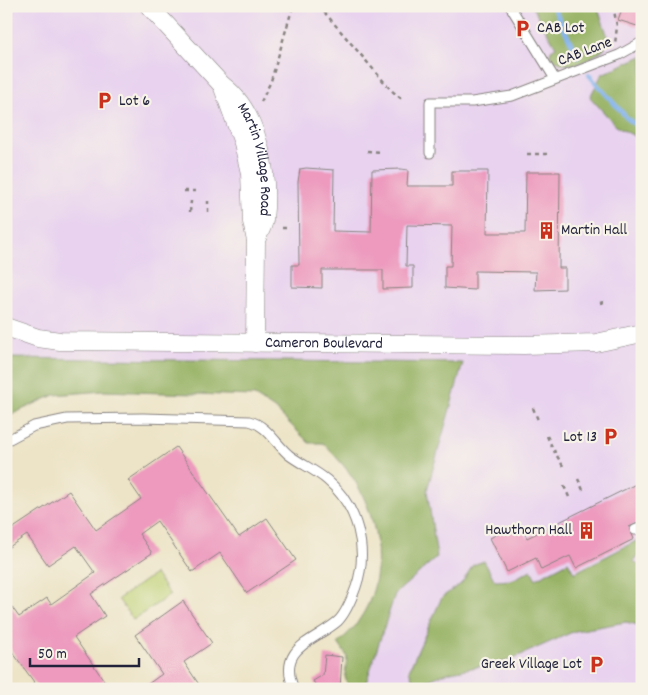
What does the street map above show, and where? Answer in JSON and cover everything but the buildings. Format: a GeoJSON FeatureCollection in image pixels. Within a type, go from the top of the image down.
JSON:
{"type":"FeatureCollection","features":[{"type":"Feature","properties":{"kind":"street","name":"Martin Village Road"},"geometry":{"type":"LineString","coordinates":[[149,6],[222,85],[238,98],[245,109],[261,160],[264,220],[256,241],[255,343]]}},
{"type":"Feature","properties":{"kind":"street","name":"Cameron Boulevard"},"geometry":{"type":"LineString","coordinates":[[6,328],[32,337],[60,341],[556,346],[596,343],[642,333]]}},
{"type":"Feature","properties":{"kind":"lane"},"geometry":{"type":"LineString","coordinates":[[510,6],[555,79]]}},
{"type":"Feature","properties":{"kind":"lane","name":"CAB Lane"},"geometry":{"type":"LineString","coordinates":[[430,153],[430,102],[484,101],[512,96],[608,59],[642,42]]}},
{"type":"Feature","properties":{"kind":"lane"},"geometry":{"type":"LineString","coordinates":[[6,441],[40,424],[67,419],[243,420],[260,424],[288,454],[327,480],[339,494],[357,524],[362,545],[361,567],[357,587],[339,619],[295,651],[290,665],[294,689]]}},
{"type":"Feature","properties":{"kind":"path"},"geometry":{"type":"LineString","coordinates":[[261,102],[271,81],[293,6]]}},
{"type":"Feature","properties":{"kind":"path"},"geometry":{"type":"LineString","coordinates":[[319,6],[391,90],[404,101]]}},
{"type":"Feature","properties":{"kind":"path"},"geometry":{"type":"LineString","coordinates":[[608,59],[616,40],[617,26],[613,6]]}},
{"type":"Feature","properties":{"kind":"path"},"geometry":{"type":"LineString","coordinates":[[367,152],[381,152]]}},
{"type":"Feature","properties":{"kind":"path"},"geometry":{"type":"LineString","coordinates":[[527,154],[548,154]]}},
{"type":"Feature","properties":{"kind":"path"},"geometry":{"type":"LineString","coordinates":[[184,191],[196,191]]}},
{"type":"Feature","properties":{"kind":"path"},"geometry":{"type":"LineString","coordinates":[[190,212],[191,201]]}},
{"type":"Feature","properties":{"kind":"path"},"geometry":{"type":"LineString","coordinates":[[208,201],[208,212]]}},
{"type":"Feature","properties":{"kind":"path"},"geometry":{"type":"LineString","coordinates":[[282,228],[290,228]]}},
{"type":"Feature","properties":{"kind":"path"},"geometry":{"type":"LineString","coordinates":[[600,303],[604,302]]}},
{"type":"Feature","properties":{"kind":"path"},"geometry":{"type":"LineString","coordinates":[[533,408],[538,420]]}},
{"type":"Feature","properties":{"kind":"path"},"geometry":{"type":"LineString","coordinates":[[547,436],[563,466]]}},
{"type":"Feature","properties":{"kind":"path"},"geometry":{"type":"LineString","coordinates":[[578,479],[583,490]]}},
{"type":"Feature","properties":{"kind":"path"},"geometry":{"type":"LineString","coordinates":[[564,486],[569,496]]}},
{"type":"Feature","properties":{"kind":"shaded area"},"geometry":{"type":"Polygon","coordinates":[[[6,6],[642,6],[642,689],[364,689],[417,523],[463,363],[6,358],[6,6]]]}},
{"type":"Feature","properties":{"kind":"green space"},"geometry":{"type":"Polygon","coordinates":[[[532,6],[597,6],[607,34],[605,48],[578,64],[564,64],[557,61],[550,56],[551,50],[556,47],[532,6]]]}},
{"type":"Feature","properties":{"kind":"green space"},"geometry":{"type":"Polygon","coordinates":[[[642,56],[642,140],[617,127],[590,97],[602,74],[642,56]]]}},
{"type":"Feature","properties":{"kind":"green space"},"geometry":{"type":"Polygon","coordinates":[[[6,358],[463,363],[427,490],[437,557],[395,594],[364,689],[349,689],[345,677],[347,656],[338,643],[357,623],[368,604],[374,587],[377,569],[375,532],[364,497],[355,481],[323,443],[309,443],[276,410],[255,396],[103,391],[54,395],[6,417],[6,358]]]}},
{"type":"Feature","properties":{"kind":"green space"},"geometry":{"type":"Polygon","coordinates":[[[642,535],[642,551],[633,561],[642,566],[642,626],[626,622],[575,631],[507,661],[446,673],[415,686],[409,670],[442,597],[461,584],[473,565],[484,561],[495,581],[512,580],[531,570],[536,579],[568,562],[574,573],[636,541],[642,535]]]}},
{"type":"Feature","properties":{"kind":"green space"},"geometry":{"type":"Polygon","coordinates":[[[155,574],[170,595],[133,620],[118,599],[155,574]]]}},
{"type":"Feature","properties":{"kind":"waterway"},"geometry":{"type":"LineString","coordinates":[[553,6],[578,57]]}},
{"type":"Feature","properties":{"kind":"waterway"},"geometry":{"type":"LineString","coordinates":[[589,75],[627,118],[642,131]]}},
{"type":"Feature","properties":{"kind":"place","name":"CAB Lot"},"geometry":{"type":"Point","coordinates":[523,28]}},
{"type":"Feature","properties":{"kind":"place","name":"Lot 6"},"geometry":{"type":"Point","coordinates":[105,101]}},
{"type":"Feature","properties":{"kind":"place","name":"Martin Hall"},"geometry":{"type":"Point","coordinates":[547,230]}},
{"type":"Feature","properties":{"kind":"place","name":"Lot 13"},"geometry":{"type":"Point","coordinates":[611,437]}},
{"type":"Feature","properties":{"kind":"place","name":"Hawthorn Hall"},"geometry":{"type":"Point","coordinates":[586,530]}},
{"type":"Feature","properties":{"kind":"place","name":"Greek Village Lot"},"geometry":{"type":"Point","coordinates":[596,664]}}]}
